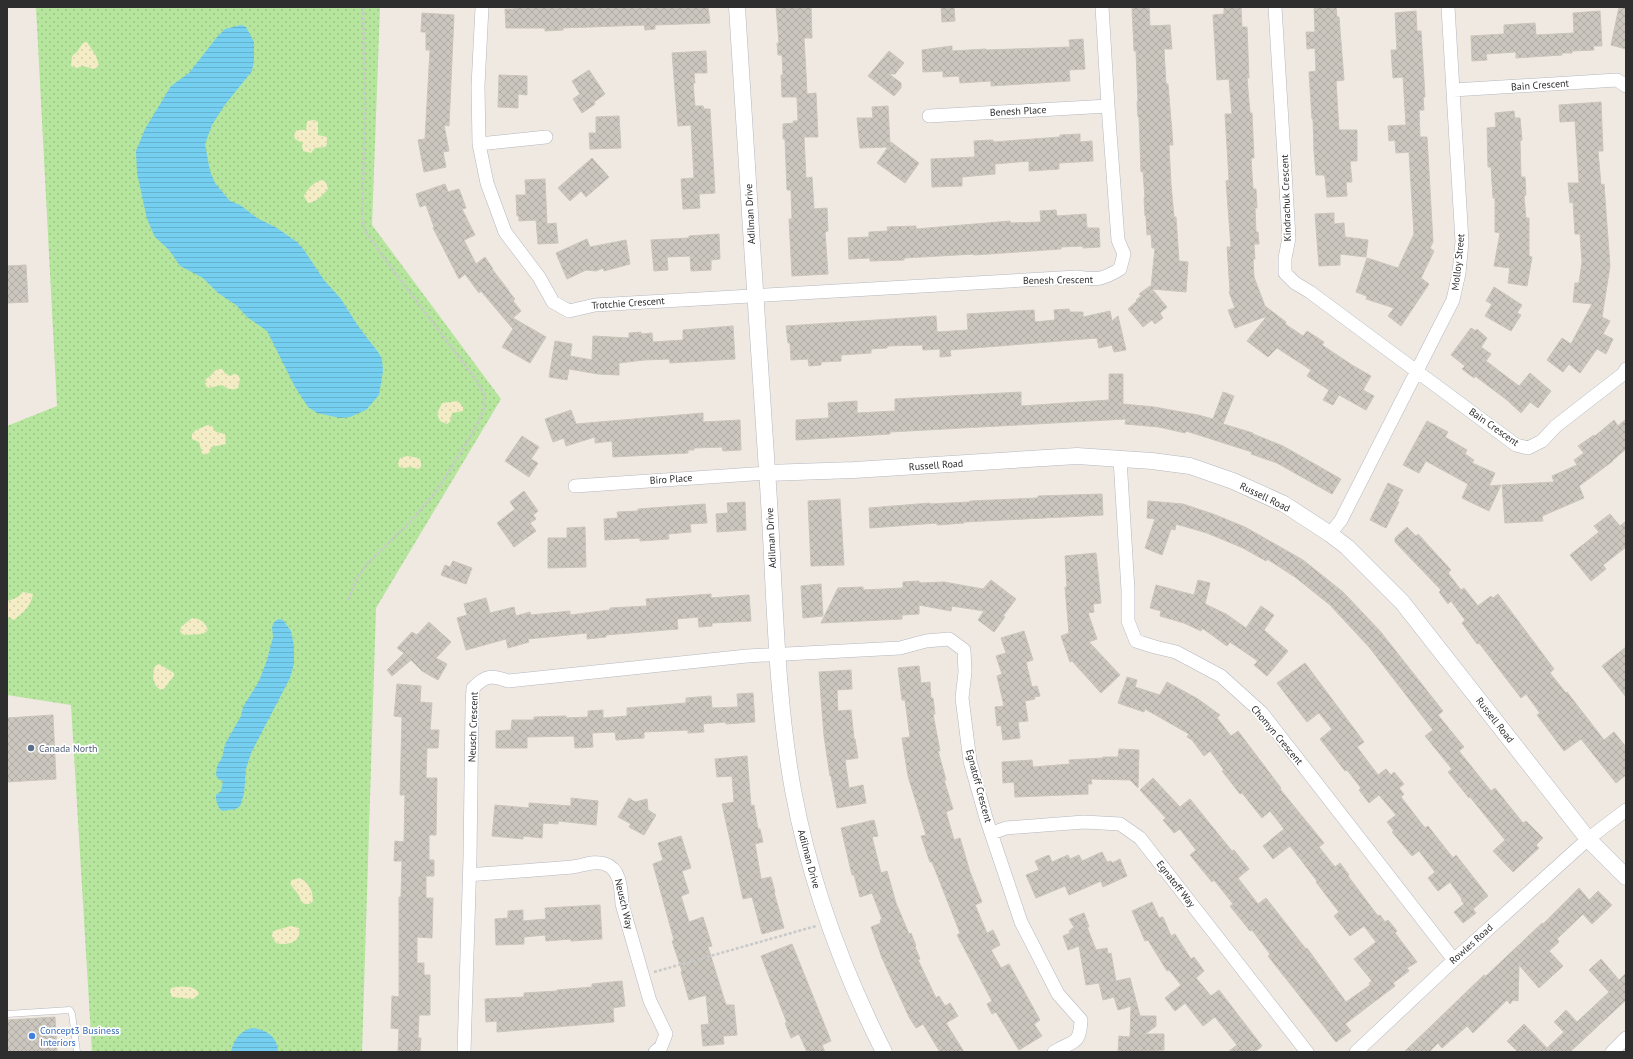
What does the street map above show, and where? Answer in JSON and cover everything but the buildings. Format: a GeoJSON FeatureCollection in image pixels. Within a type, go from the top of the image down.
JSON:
{"type":"FeatureCollection","features":[{"type":"Feature","properties":{"kind":"street","name":"Trotchie Crescent"},"geometry":{"type":"LineString","coordinates":[[482,7],[478,86],[479,144],[487,183],[505,232],[539,277],[553,302],[569,310],[596,305],[755,296]]}},
{"type":"Feature","properties":{"kind":"street","name":"Adilman Drive"},"geometry":{"type":"LineString","coordinates":[[737,7],[778,655],[788,756],[799,821],[817,888],[843,963],[884,1052]]}},
{"type":"Feature","properties":{"kind":"street","name":"Benesh Crescent"},"geometry":{"type":"LineString","coordinates":[[755,296],[1077,277],[1090,279],[1104,278],[1120,269],[1124,254],[1118,240],[1102,7]]}},
{"type":"Feature","properties":{"kind":"street","name":"Kindrachuk Crescent"},"geometry":{"type":"LineString","coordinates":[[1275,7],[1289,238],[1285,273],[1295,283],[1310,292],[1417,371]]}},
{"type":"Feature","properties":{"kind":"street","name":"Molloy Street"},"geometry":{"type":"LineString","coordinates":[[1330,534],[1342,520],[1453,300],[1459,273],[1462,242],[1448,7]]}},
{"type":"Feature","properties":{"kind":"street","name":"Bain Crescent"},"geometry":{"type":"LineString","coordinates":[[1453,90],[1617,80],[1626,86]]}},
{"type":"Feature","properties":{"kind":"street","name":"Benesh Place"},"geometry":{"type":"LineString","coordinates":[[929,116],[1108,106]]}},
{"type":"Feature","properties":{"kind":"street"},"geometry":{"type":"LineString","coordinates":[[479,144],[546,137]]}},
{"type":"Feature","properties":{"kind":"street","name":"Bain Crescent"},"geometry":{"type":"LineString","coordinates":[[1417,371],[1516,445],[1528,448],[1542,441],[1556,426],[1623,374],[1626,369]]}},
{"type":"Feature","properties":{"kind":"street","name":"Russell Road"},"geometry":{"type":"LineString","coordinates":[[767,473],[854,470],[1077,456],[1152,461],[1190,466],[1233,481],[1284,504],[1330,534],[1363,562],[1402,602],[1588,839],[1626,877]]}},
{"type":"Feature","properties":{"kind":"street","name":"Chomyn Crescent"},"geometry":{"type":"LineString","coordinates":[[1120,459],[1128,590],[1128,621],[1136,641],[1176,652],[1221,676],[1262,713],[1454,960]]}},
{"type":"Feature","properties":{"kind":"street","name":"Biro Place"},"geometry":{"type":"LineString","coordinates":[[575,486],[767,473]]}},
{"type":"Feature","properties":{"kind":"street","name":"Egnatoff Crescent"},"geometry":{"type":"LineString","coordinates":[[778,655],[900,648],[926,641],[949,639],[964,650],[965,672],[962,698],[970,761],[992,833],[1021,922],[1058,994],[1081,1020],[1081,1033],[1073,1044],[1054,1052]]}},
{"type":"Feature","properties":{"kind":"street","name":"Neusch Crescent"},"geometry":{"type":"LineString","coordinates":[[464,1052],[470,874],[473,688],[482,679],[495,676],[508,681],[746,656],[778,655]]}},
{"type":"Feature","properties":{"kind":"street","name":"Rowles Road"},"geometry":{"type":"LineString","coordinates":[[1356,1052],[1454,960],[1588,839],[1626,810]]}},
{"type":"Feature","properties":{"kind":"street","name":"Egnatoff Way"},"geometry":{"type":"LineString","coordinates":[[992,833],[1006,828],[1084,822],[1120,824],[1140,838],[1307,1052]]}},
{"type":"Feature","properties":{"kind":"street","name":"Neusch Way"},"geometry":{"type":"LineString","coordinates":[[470,874],[574,867],[591,863],[605,863],[616,872],[622,904],[650,1001],[666,1034],[661,1047],[655,1052]]}},
{"type":"Feature","properties":{"kind":"street"},"geometry":{"type":"LineString","coordinates":[[1612,1052],[1626,1038]]}},
{"type":"Feature","properties":{"kind":"lane"},"geometry":{"type":"LineString","coordinates":[[7,1014],[70,1010],[72,1014],[77,1052]]}},
{"type":"Feature","properties":{"kind":"path"},"geometry":{"type":"LineString","coordinates":[[348,600],[356,580],[367,564],[410,522],[438,489],[475,429],[484,408],[484,394],[477,381],[384,258],[365,230],[362,218],[365,113],[362,7]]}},
{"type":"Feature","properties":{"kind":"path"},"geometry":{"type":"LineString","coordinates":[[655,972],[814,926]]}},
{"type":"Feature","properties":{"kind":"green space"},"geometry":{"type":"Polygon","coordinates":[[[36,7],[380,7],[372,225],[501,399],[376,608],[362,1052],[92,1052],[71,705],[7,695],[7,426],[57,406],[36,7]]]}},
{"type":"Feature","properties":{"kind":"sand"},"geometry":{"type":"Polygon","coordinates":[[[87,42],[96,56],[99,66],[94,69],[83,66],[77,68],[71,66],[72,56],[77,52],[83,43],[87,42]]]}},
{"type":"Feature","properties":{"kind":"sand"},"geometry":{"type":"Polygon","coordinates":[[[314,120],[318,122],[318,135],[327,137],[327,144],[325,147],[315,148],[311,153],[303,151],[303,143],[295,139],[294,134],[297,130],[306,130],[307,121],[314,120]]]}},
{"type":"Feature","properties":{"kind":"sand"},"geometry":{"type":"Polygon","coordinates":[[[322,180],[326,182],[328,189],[322,196],[311,203],[308,203],[304,196],[305,193],[314,184],[322,180]]]}},
{"type":"Feature","properties":{"kind":"sand"},"geometry":{"type":"Polygon","coordinates":[[[218,369],[222,369],[230,376],[234,374],[238,375],[240,379],[238,388],[230,389],[222,385],[208,388],[205,384],[206,379],[218,369]]]}},
{"type":"Feature","properties":{"kind":"sand"},"geometry":{"type":"Polygon","coordinates":[[[458,401],[463,407],[463,411],[452,413],[450,422],[447,424],[440,421],[437,414],[442,403],[458,401]]]}},
{"type":"Feature","properties":{"kind":"sand"},"geometry":{"type":"Polygon","coordinates":[[[208,425],[212,426],[216,432],[225,434],[226,444],[211,447],[210,452],[206,455],[202,453],[199,442],[192,439],[192,434],[196,430],[208,425]]]}},
{"type":"Feature","properties":{"kind":"sand"},"geometry":{"type":"Polygon","coordinates":[[[407,456],[419,458],[421,467],[418,469],[399,467],[398,463],[400,458],[407,456]]]}},
{"type":"Feature","properties":{"kind":"sand"},"geometry":{"type":"Polygon","coordinates":[[[23,592],[33,594],[31,602],[14,620],[8,617],[8,601],[18,597],[23,592]]]}},
{"type":"Feature","properties":{"kind":"sand"},"geometry":{"type":"Polygon","coordinates":[[[192,618],[202,621],[208,630],[203,634],[184,635],[180,632],[181,627],[192,618]]]}},
{"type":"Feature","properties":{"kind":"sand"},"geometry":{"type":"Polygon","coordinates":[[[159,664],[174,673],[174,676],[162,690],[156,686],[153,673],[155,666],[159,664]]]}},
{"type":"Feature","properties":{"kind":"sand"},"geometry":{"type":"Polygon","coordinates":[[[300,878],[306,882],[312,892],[313,901],[309,904],[301,902],[290,882],[300,878]]]}},
{"type":"Feature","properties":{"kind":"sand"},"geometry":{"type":"Polygon","coordinates":[[[291,926],[299,928],[298,937],[296,940],[285,944],[276,943],[272,936],[273,931],[291,926]]]}},
{"type":"Feature","properties":{"kind":"sand"},"geometry":{"type":"Polygon","coordinates":[[[171,988],[192,988],[199,994],[193,999],[172,997],[170,992],[171,988]]]}},
{"type":"Feature","properties":{"kind":"water"},"geometry":{"type":"Polygon","coordinates":[[[241,25],[246,27],[254,42],[254,60],[252,71],[224,106],[212,125],[205,144],[210,171],[215,183],[230,201],[240,205],[257,218],[277,228],[297,242],[324,280],[341,299],[382,359],[383,371],[379,395],[366,410],[350,417],[340,418],[317,413],[308,407],[295,387],[267,331],[247,317],[236,305],[218,293],[203,278],[180,266],[169,250],[155,237],[147,219],[137,173],[136,151],[145,129],[171,86],[189,73],[225,29],[241,25]]]}},
{"type":"Feature","properties":{"kind":"water"},"geometry":{"type":"Polygon","coordinates":[[[279,619],[283,620],[291,631],[294,646],[294,664],[290,678],[251,753],[246,769],[244,794],[240,806],[236,809],[222,811],[216,800],[216,795],[221,791],[223,781],[218,779],[216,775],[217,766],[222,758],[225,744],[241,716],[243,707],[259,681],[267,660],[273,637],[272,627],[274,622],[279,619]]]}},
{"type":"Feature","properties":{"kind":"water"},"geometry":{"type":"Polygon","coordinates":[[[252,1028],[262,1030],[270,1035],[276,1042],[278,1052],[231,1052],[238,1036],[244,1031],[252,1028]]]}},
{"type":"Feature","properties":{"kind":"place","name":"Canada North"},"geometry":{"type":"Point","coordinates":[31,748]}},
{"type":"Feature","properties":{"kind":"place","name":"Concept3 Business Interiors"},"geometry":{"type":"Point","coordinates":[32,1036]}}]}
